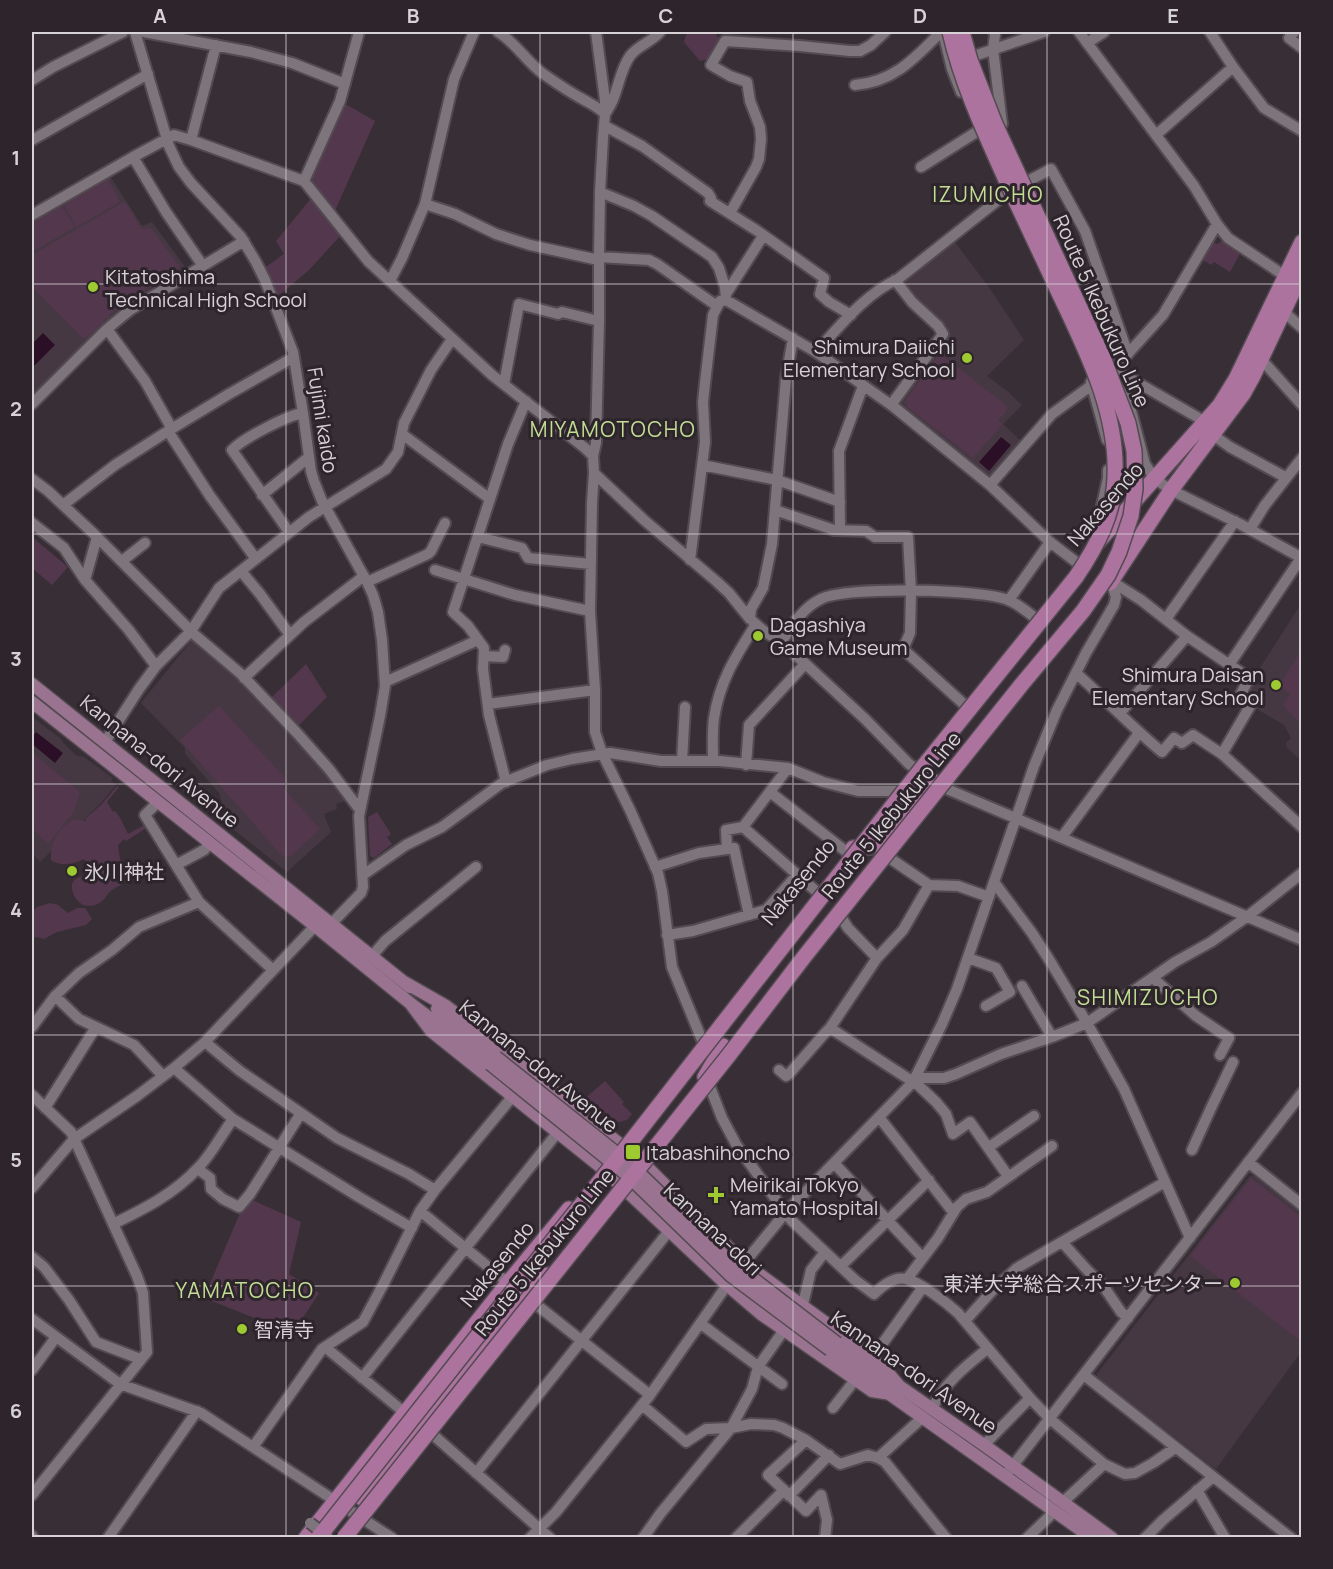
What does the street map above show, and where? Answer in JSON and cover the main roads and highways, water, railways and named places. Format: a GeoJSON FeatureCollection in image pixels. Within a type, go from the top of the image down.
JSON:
{"type":"FeatureCollection","features":[{"type":"Feature","properties":{"kind":"highway","name":"Route 5 Ikebukuro Line"},"geometry":{"type":"LineString","coordinates":[[326,1536],[1081,565],[1097,542],[1111,509],[1115,454],[1111,428],[1100,389],[1077,332],[968,94],[950,32]]}},
{"type":"Feature","properties":{"kind":"highway","name":"Route 5 Ikebukuro Line"},"geometry":{"type":"LineString","coordinates":[[346,1538],[804,957],[1083,611],[1108,575],[1124,541],[1135,489],[1135,457],[1128,423],[1114,385],[995,124],[970,60],[962,32]]}},
{"type":"Feature","properties":{"kind":"highway","name":"Nakasendo"},"geometry":{"type":"LineString","coordinates":[[525,1302],[588,1237],[627,1190],[891,859],[937,783],[1005,714],[1111,581],[1208,429],[1236,379],[1302,242]]}},
{"type":"Feature","properties":{"kind":"highway","name":"Nakasendo"},"geometry":{"type":"LineString","coordinates":[[308,1530],[335,1501],[621,1145],[915,769],[1039,621],[1081,565],[1155,480],[1243,394],[1302,272]]}},
{"type":"Feature","properties":{"kind":"highway"},"geometry":{"type":"LineString","coordinates":[[647,1111],[656,1104],[912,776],[1081,565]]}},
{"type":"Feature","properties":{"kind":"highway"},"geometry":{"type":"LineString","coordinates":[[675,1130],[723,1046],[999,698],[1022,684]]}},
{"type":"Feature","properties":{"kind":"highway"},"geometry":{"type":"LineString","coordinates":[[850,851],[874,845],[924,785],[937,783]]}},
{"type":"Feature","properties":{"kind":"highway"},"geometry":{"type":"LineString","coordinates":[[326,1536],[496,1326],[525,1302]]}},
{"type":"Feature","properties":{"kind":"highway"},"geometry":{"type":"LineString","coordinates":[[346,1538],[430,1432],[525,1302]]}},
{"type":"Feature","properties":{"kind":"highway"},"geometry":{"type":"LineString","coordinates":[[326,1536],[335,1501]]}},
{"type":"Feature","properties":{"kind":"main road","name":"Kannana-dori Avenue"},"geometry":{"type":"LineString","coordinates":[[32,684],[404,982],[493,1060]]}},
{"type":"Feature","properties":{"kind":"main road","name":"Kannana-dori Avenue"},"geometry":{"type":"LineString","coordinates":[[33,705],[410,1003],[493,1060]]}},
{"type":"Feature","properties":{"kind":"main road"},"geometry":{"type":"LineString","coordinates":[[404,982],[446,1006],[621,1145],[646,1166],[745,1262],[878,1361],[896,1390],[873,1391],[761,1314],[602,1168],[431,1031],[410,1003]]}},
{"type":"Feature","properties":{"kind":"main road","name":"Kannana-dori"},"geometry":{"type":"LineString","coordinates":[[493,1060],[627,1175],[731,1276],[834,1346]]}},
{"type":"Feature","properties":{"kind":"main road","name":"Kannana-dori Avenue"},"geometry":{"type":"LineString","coordinates":[[834,1346],[927,1413],[1005,1477],[1112,1538]]}},
{"type":"Feature","properties":{"kind":"main road","name":"Kannana-dori Avenue"},"geometry":{"type":"LineString","coordinates":[[927,1413],[984,1445],[1013,1466],[1092,1538]]}},
{"type":"Feature","properties":{"kind":"place","name":"Kitatoshima Technical High School"},"geometry":{"type":"Point","coordinates":[93,287]}},
{"type":"Feature","properties":{"kind":"place","name":"Shimura Daiichi Elementary School"},"geometry":{"type":"Point","coordinates":[967,358]}},
{"type":"Feature","properties":{"kind":"place","name":"Dagashiya Game Museum"},"geometry":{"type":"Point","coordinates":[758,636]}},
{"type":"Feature","properties":{"kind":"place","name":"Shimura Daisan Elementary School"},"geometry":{"type":"Point","coordinates":[1276,685]}},
{"type":"Feature","properties":{"kind":"place","name":"氷川神社"},"geometry":{"type":"Point","coordinates":[72,871]}},
{"type":"Feature","properties":{"kind":"place","name":"Itabashihoncho"},"geometry":{"type":"Point","coordinates":[633,1152]}},
{"type":"Feature","properties":{"kind":"place","name":"Meirikai Tokyo Yamato Hospital"},"geometry":{"type":"Point","coordinates":[716,1195]}},
{"type":"Feature","properties":{"kind":"place","name":"東洋大学総合スポーツセンター"},"geometry":{"type":"Point","coordinates":[1235,1283]}},
{"type":"Feature","properties":{"kind":"place","name":"智清寺"},"geometry":{"type":"Point","coordinates":[242,1329]}},
{"type":"Feature","properties":{"kind":"district","name":"IZUMICHO"},"geometry":{"type":"Point","coordinates":[988,194]}},
{"type":"Feature","properties":{"kind":"district","name":"MIYAMOTOCHO"},"geometry":{"type":"Point","coordinates":[613,429]}},
{"type":"Feature","properties":{"kind":"district","name":"SHIMIZUCHO"},"geometry":{"type":"Point","coordinates":[1148,997]}},
{"type":"Feature","properties":{"kind":"district","name":"YAMATOCHO"},"geometry":{"type":"Point","coordinates":[245,1290]}}]}
